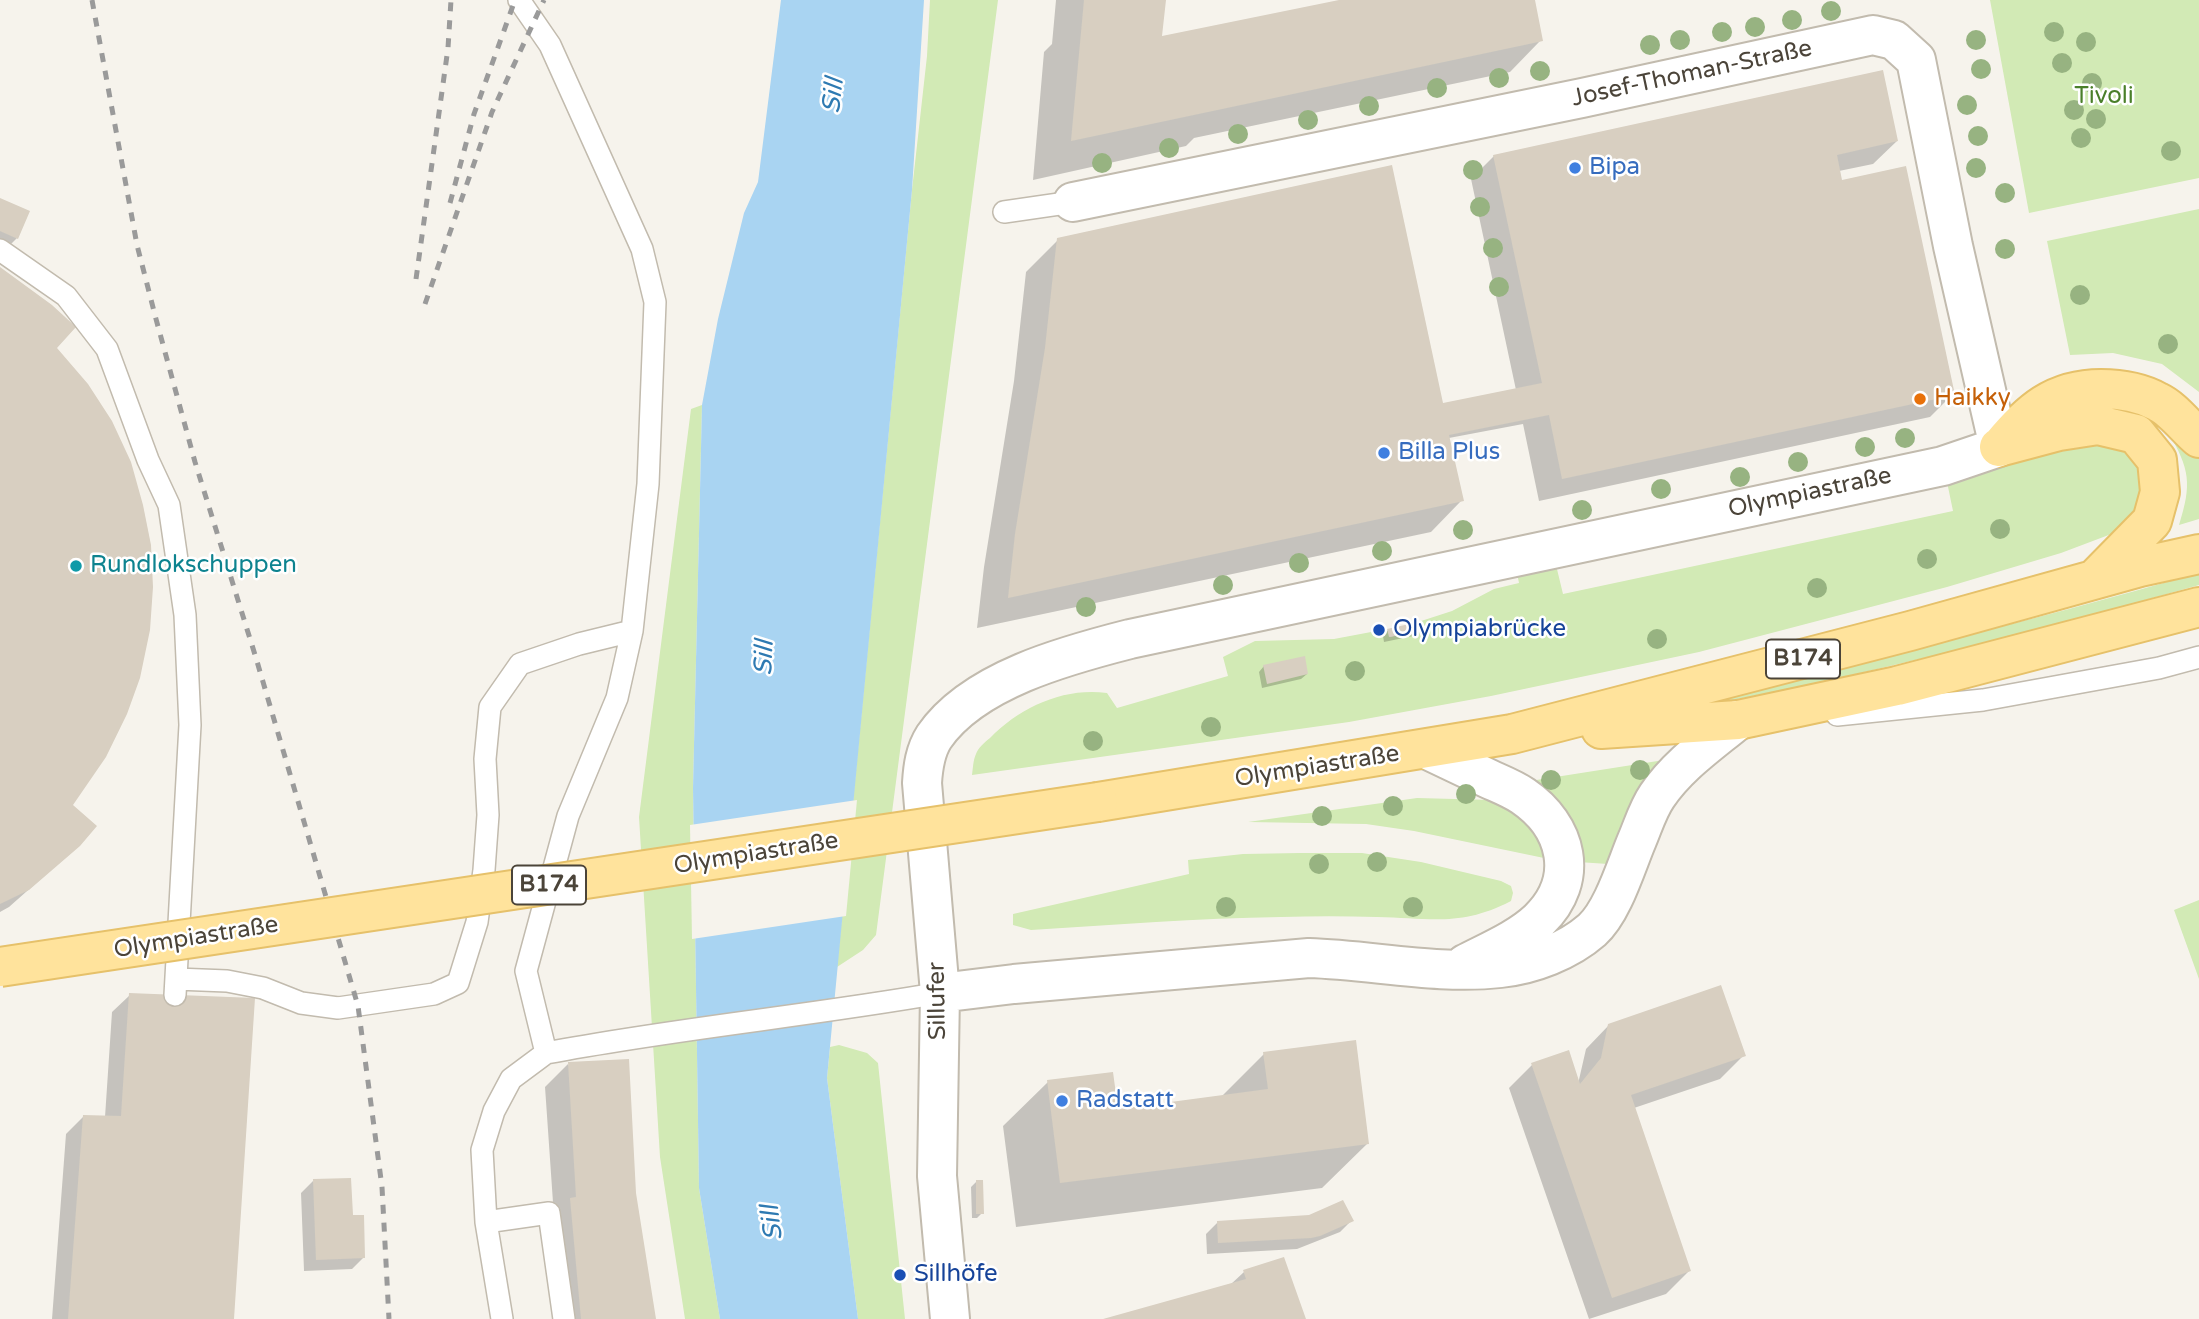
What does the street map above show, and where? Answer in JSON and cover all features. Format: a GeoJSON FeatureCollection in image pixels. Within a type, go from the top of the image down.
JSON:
{"type":"FeatureCollection","features":[{"type":"Feature","properties":{"kind":"main road"},"geometry":{"type":"LineString","coordinates":[[1999,447],[2022,420],[2051,399],[2080,389],[2125,389],[2161,402],[2199,438]]}},
{"type":"Feature","properties":{"kind":"main road"},"geometry":{"type":"LineString","coordinates":[[1999,447],[2059,431],[2098,425],[2136,434],[2157,460],[2160,492],[2152,521],[2094,580]]}},
{"type":"Feature","properties":{"kind":"main road","name":"B174"},"geometry":{"type":"LineString","coordinates":[[2140,567],[2199,545]]}},
{"type":"Feature","properties":{"kind":"main road","name":"Olympiastraße"},"geometry":{"type":"LineString","coordinates":[[0,967],[1098,802],[1511,734],[1910,631],[2140,567],[2199,554]]}},
{"type":"Feature","properties":{"kind":"main road","name":"Olympiastraße"},"geometry":{"type":"LineString","coordinates":[[1511,734],[1748,718],[1897,686],[2199,607]]}},
{"type":"Feature","properties":{"kind":"street","name":"Josef-Thoman-Straße"},"geometry":{"type":"LineString","coordinates":[[1073,202],[1582,98],[1873,35],[1894,40],[1916,60],[1952,246],[1999,447]]}},
{"type":"Feature","properties":{"kind":"street","name":"Olympiastraße"},"geometry":{"type":"LineString","coordinates":[[971,701],[1024,673],[1130,639],[1943,466],[1999,447]]}},
{"type":"Feature","properties":{"kind":"street","name":"Sillufer"},"geometry":{"type":"LineString","coordinates":[[950,1319],[937,1176],[940,993],[922,774],[925,756],[934,737],[971,701]]}},
{"type":"Feature","properties":{"kind":"street"},"geometry":{"type":"LineString","coordinates":[[940,993],[1309,957],[1454,970],[1497,969],[1529,964],[1557,952],[1593,929],[1608,906],[1655,799],[1673,774],[1748,718]]}},
{"type":"Feature","properties":{"kind":"street"},"geometry":{"type":"LineString","coordinates":[[1426,749],[1521,794],[1539,808],[1555,828],[1564,850],[1559,889],[1551,906],[1538,921],[1454,970]]}},
{"type":"Feature","properties":{"kind":"lane"},"geometry":{"type":"LineString","coordinates":[[519,0],[550,45],[642,249],[655,302],[648,484],[632,631],[617,698],[568,816],[526,971],[546,1053]]}},
{"type":"Feature","properties":{"kind":"lane"},"geometry":{"type":"LineString","coordinates":[[1003,212],[1073,202]]}},
{"type":"Feature","properties":{"kind":"lane"},"geometry":{"type":"LineString","coordinates":[[0,250],[66,296],[107,349],[148,460],[169,505],[185,615],[190,725],[175,987],[227,981],[263,988],[301,1003],[338,1008],[434,994],[458,983],[477,922],[484,870],[488,815],[485,759],[490,707],[520,664],[579,644],[632,631]]}},
{"type":"Feature","properties":{"kind":"lane"},"geometry":{"type":"LineString","coordinates":[[1748,718],[1843,715],[1983,700],[2159,668],[2199,657]]}},
{"type":"Feature","properties":{"kind":"lane"},"geometry":{"type":"LineString","coordinates":[[502,1319],[486,1222],[482,1150],[494,1111],[511,1079],[546,1053],[631,1037],[849,1009],[940,993]]}},
{"type":"Feature","properties":{"kind":"lane"},"geometry":{"type":"LineString","coordinates":[[486,1222],[549,1213],[564,1319]]}},
{"type":"Feature","properties":{"kind":"green space"},"geometry":{"type":"Polygon","coordinates":[[[930,0],[998,0],[876,935],[863,950],[837,967],[927,56],[930,0]]]}},
{"type":"Feature","properties":{"kind":"green space","name":"Tivoli"},"geometry":{"type":"Polygon","coordinates":[[[1990,0],[2199,0],[2199,178],[2029,213],[1990,0]]]}},
{"type":"Feature","properties":{"kind":"green space"},"geometry":{"type":"Polygon","coordinates":[[[2199,209],[2199,392],[2162,364],[2113,353],[2070,355],[2047,241],[2199,209]]]}},
{"type":"Feature","properties":{"kind":"green space"},"geometry":{"type":"Polygon","coordinates":[[[702,405],[693,788],[699,1188],[720,1319],[685,1319],[660,1157],[639,817],[691,409],[702,405]]]}},
{"type":"Feature","properties":{"kind":"green space"},"geometry":{"type":"Polygon","coordinates":[[[2168,432],[2199,456],[2199,519],[2179,525],[2186,498],[2187,477],[2181,456],[2168,432]]]}},
{"type":"Feature","properties":{"kind":"green space"},"geometry":{"type":"Polygon","coordinates":[[[2072,442],[2098,443],[2118,448],[2133,460],[2146,483],[2132,520],[2114,533],[2061,553],[1947,587],[1699,652],[1491,696],[1349,722],[972,775],[974,759],[984,743],[1015,717],[1059,696],[1107,693],[1117,708],[1228,676],[1223,657],[1255,641],[1334,639],[1387,629],[1390,637],[1420,631],[1418,622],[1452,611],[1494,589],[1519,583],[1517,573],[1556,565],[1563,594],[1953,511],[1947,482],[2072,442]]]}},
{"type":"Feature","properties":{"kind":"green space"},"geometry":{"type":"Polygon","coordinates":[[[2199,573],[2199,585],[1940,654],[1744,698],[1678,710],[1676,704],[1939,642],[2199,573]]]}},
{"type":"Feature","properties":{"kind":"green space"},"geometry":{"type":"Polygon","coordinates":[[[1664,760],[1608,864],[1578,862],[1530,781],[1664,760]]]}},
{"type":"Feature","properties":{"kind":"green space"},"geometry":{"type":"Polygon","coordinates":[[[1417,798],[1493,800],[1515,810],[1540,836],[1544,858],[1414,831],[1366,824],[1248,822],[1417,798]]]}},
{"type":"Feature","properties":{"kind":"green space"},"geometry":{"type":"Polygon","coordinates":[[[1362,853],[1421,862],[1501,881],[1511,886],[1511,901],[1476,915],[1445,919],[1341,916],[1250,918],[1031,930],[1013,925],[1013,914],[1189,874],[1188,860],[1243,854],[1362,853]]]}},
{"type":"Feature","properties":{"kind":"green space"},"geometry":{"type":"Polygon","coordinates":[[[2199,900],[2199,979],[2174,910],[2199,900]]]}},
{"type":"Feature","properties":{"kind":"green space"},"geometry":{"type":"Polygon","coordinates":[[[839,1045],[867,1053],[878,1063],[905,1319],[858,1319],[827,1078],[830,1047],[839,1045]]]}},
{"type":"Feature","properties":{"kind":"water","name":"Sill"},"geometry":{"type":"Polygon","coordinates":[[[781,0],[924,0],[912,190],[827,1078],[858,1319],[720,1319],[699,1188],[693,788],[702,405],[718,319],[744,213],[758,182],[781,0]]]}},
{"type":"Feature","properties":{"kind":"pier"},"geometry":{"type":"Polygon","coordinates":[[[857,800],[846,916],[692,939],[690,825],[857,800]]]}},
{"type":"Feature","properties":{"kind":"building"},"geometry":{"type":"Polygon","coordinates":[[[1084,0],[1166,0],[1162,36],[1339,0],[1535,0],[1543,41],[1071,141],[1084,0]]]}},
{"type":"Feature","properties":{"kind":"building"},"geometry":{"type":"Polygon","coordinates":[[[1883,70],[1898,141],[1837,155],[1842,180],[1906,166],[1955,395],[1562,479],[1549,415],[1449,435],[1464,501],[1008,598],[1015,534],[1045,348],[1057,238],[1392,165],[1443,403],[1542,383],[1493,155],[1883,70]]]}},
{"type":"Feature","properties":{"kind":"building"},"geometry":{"type":"Polygon","coordinates":[[[0,198],[30,211],[18,239],[0,231],[0,198]]]}},
{"type":"Feature","properties":{"kind":"building","name":"Rundlokschuppen"},"geometry":{"type":"Polygon","coordinates":[[[0,267],[52,305],[76,327],[57,348],[88,384],[112,421],[131,462],[151,545],[153,587],[150,630],[140,678],[127,714],[106,757],[73,805],[97,826],[80,846],[29,890],[0,904],[0,267]]]}},
{"type":"Feature","properties":{"kind":"building"},"geometry":{"type":"Polygon","coordinates":[[[1418,622],[1420,631],[1389,637],[1387,629],[1418,622]]]}},
{"type":"Feature","properties":{"kind":"building"},"geometry":{"type":"Polygon","coordinates":[[[1305,656],[1308,674],[1267,684],[1263,665],[1305,656]]]}},
{"type":"Feature","properties":{"kind":"building"},"geometry":{"type":"Polygon","coordinates":[[[1721,985],[1746,1056],[1631,1095],[1691,1271],[1612,1298],[1531,1063],[1569,1050],[1580,1084],[1601,1058],[1608,1024],[1721,985]]]}},
{"type":"Feature","properties":{"kind":"building"},"geometry":{"type":"Polygon","coordinates":[[[129,993],[255,998],[234,1319],[68,1319],[83,1115],[121,1116],[129,993]]]}},
{"type":"Feature","properties":{"kind":"building"},"geometry":{"type":"Polygon","coordinates":[[[1356,1040],[1369,1144],[1060,1183],[1047,1080],[1113,1072],[1118,1109],[1268,1089],[1263,1052],[1356,1040]]]}},
{"type":"Feature","properties":{"kind":"building"},"geometry":{"type":"Polygon","coordinates":[[[629,1059],[636,1193],[656,1319],[581,1319],[570,1198],[576,1197],[568,1062],[629,1059]]]}},
{"type":"Feature","properties":{"kind":"building"},"geometry":{"type":"Polygon","coordinates":[[[351,1178],[353,1215],[364,1215],[365,1258],[316,1260],[313,1179],[351,1178]]]}},
{"type":"Feature","properties":{"kind":"building"},"geometry":{"type":"Polygon","coordinates":[[[976,1180],[983,1180],[984,1214],[976,1214],[976,1180]]]}},
{"type":"Feature","properties":{"kind":"building"},"geometry":{"type":"Polygon","coordinates":[[[1343,1200],[1354,1221],[1320,1236],[1218,1243],[1217,1221],[1309,1215],[1343,1200]]]}},
{"type":"Feature","properties":{"kind":"building"},"geometry":{"type":"Polygon","coordinates":[[[1284,1257],[1306,1319],[1103,1319],[1246,1279],[1243,1270],[1284,1257]]]}},
{"type":"Feature","properties":{"kind":"railway"},"geometry":{"type":"LineString","coordinates":[[92,0],[137,245],[156,319],[195,462],[256,658],[358,1006],[382,1187],[389,1319]]}},
{"type":"Feature","properties":{"kind":"railway"},"geometry":{"type":"LineString","coordinates":[[416,279],[448,48],[451,0]]}},
{"type":"Feature","properties":{"kind":"railway"},"geometry":{"type":"LineString","coordinates":[[450,203],[474,114],[515,0]]}},
{"type":"Feature","properties":{"kind":"railway"},"geometry":{"type":"LineString","coordinates":[[425,304],[492,112],[544,0]]}},
{"type":"Feature","properties":{"kind":"place","name":"Bipa"},"geometry":{"type":"Point","coordinates":[1575,168]}},
{"type":"Feature","properties":{"kind":"place","name":"Haikky"},"geometry":{"type":"Point","coordinates":[1920,399]}},
{"type":"Feature","properties":{"kind":"place","name":"Billa Plus"},"geometry":{"type":"Point","coordinates":[1384,453]}},
{"type":"Feature","properties":{"kind":"place","name":"Rundlokschuppen"},"geometry":{"type":"Point","coordinates":[76,566]}},
{"type":"Feature","properties":{"kind":"place","name":"Olympiabrücke"},"geometry":{"type":"Point","coordinates":[1379,630]}},
{"type":"Feature","properties":{"kind":"place","name":"Radstatt"},"geometry":{"type":"Point","coordinates":[1062,1101]}},
{"type":"Feature","properties":{"kind":"place","name":"Sillhöfe"},"geometry":{"type":"Point","coordinates":[900,1275]}}]}
